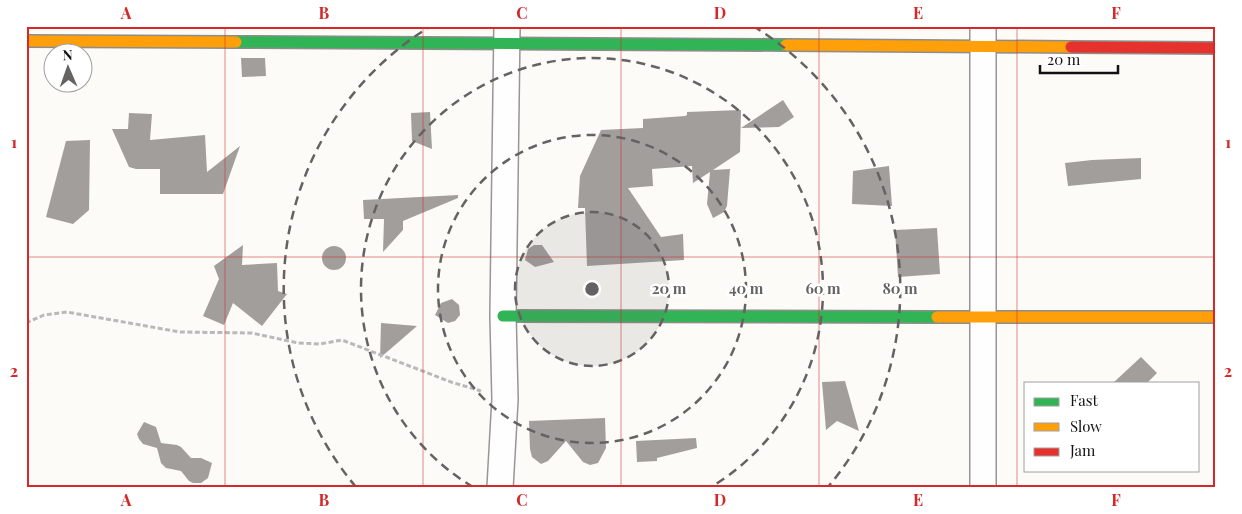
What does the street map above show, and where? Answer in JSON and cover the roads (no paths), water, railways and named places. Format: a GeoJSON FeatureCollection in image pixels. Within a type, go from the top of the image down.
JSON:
{"type":"FeatureCollection","features":[{"type":"Feature","properties":{"kind":"street"},"geometry":{"type":"LineString","coordinates":[[500,488],[505,399],[503,316],[507,34]]}},
{"type":"Feature","properties":{"kind":"street"},"geometry":{"type":"LineString","coordinates":[[26,41],[507,34],[983,36],[1216,48]]}},
{"type":"Feature","properties":{"kind":"street"},"geometry":{"type":"LineString","coordinates":[[983,36],[983,488]]}},
{"type":"Feature","properties":{"kind":"street"},"geometry":{"type":"LineString","coordinates":[[503,316],[983,315],[1216,317]]}}]}
